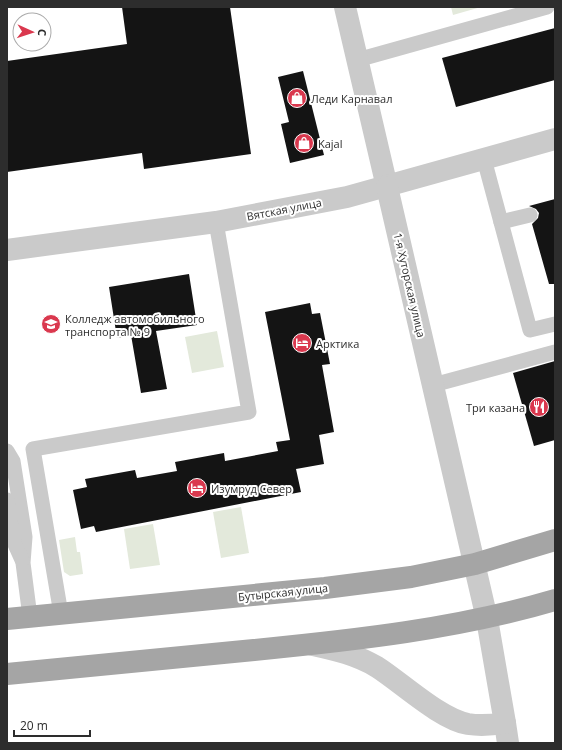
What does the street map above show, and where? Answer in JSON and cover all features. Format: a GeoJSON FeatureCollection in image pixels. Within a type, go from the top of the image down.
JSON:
{"type":"FeatureCollection","features":[{"type":"Feature","properties":{"kind":"main road","name":"Бутырская улица"},"geometry":{"type":"LineString","coordinates":[[7,619],[340,586],[412,577],[475,564],[555,540]]}},
{"type":"Feature","properties":{"kind":"main road"},"geometry":{"type":"LineString","coordinates":[[7,674],[310,644],[487,619],[555,600]]}},
{"type":"Feature","properties":{"kind":"street","name":"1-я Хуторская улица"},"geometry":{"type":"LineString","coordinates":[[345,7],[475,564],[487,619],[507,733]]}},
{"type":"Feature","properties":{"kind":"street","name":"Вятская улица"},"geometry":{"type":"LineString","coordinates":[[7,250],[216,222],[347,197],[555,140]]}},
{"type":"Feature","properties":{"kind":"street"},"geometry":{"type":"LineString","coordinates":[[310,644],[348,653],[371,664],[426,702],[466,724],[486,726],[507,733]]}},
{"type":"Feature","properties":{"kind":"lane"},"geometry":{"type":"LineString","coordinates":[[357,60],[547,7]]}},
{"type":"Feature","properties":{"kind":"lane"},"geometry":{"type":"LineString","coordinates":[[484,159],[530,330],[555,324]]}},
{"type":"Feature","properties":{"kind":"lane"},"geometry":{"type":"LineString","coordinates":[[501,222],[530,215]]}},
{"type":"Feature","properties":{"kind":"lane"},"geometry":{"type":"LineString","coordinates":[[61,614],[33,449],[249,412],[216,222]]}},
{"type":"Feature","properties":{"kind":"lane"},"geometry":{"type":"LineString","coordinates":[[432,384],[555,352]]}},
{"type":"Feature","properties":{"kind":"lane"},"geometry":{"type":"LineString","coordinates":[[7,451],[12,461],[25,537],[23,563],[30,617]]}},
{"type":"Feature","properties":{"kind":"lane"},"geometry":{"type":"LineString","coordinates":[[7,500],[14,540],[23,563]]}},
{"type":"Feature","properties":{"kind":"shaded area"},"geometry":{"type":"Polygon","coordinates":[[[451,7],[481,7],[453,15],[451,7]]]}},
{"type":"Feature","properties":{"kind":"shaded area"},"geometry":{"type":"Polygon","coordinates":[[[217,331],[224,367],[192,373],[185,337],[217,331]]]}},
{"type":"Feature","properties":{"kind":"shaded area"},"geometry":{"type":"Polygon","coordinates":[[[241,507],[249,553],[221,558],[213,512],[241,507]]]}},
{"type":"Feature","properties":{"kind":"shaded area"},"geometry":{"type":"Polygon","coordinates":[[[153,524],[160,565],[130,569],[124,529],[153,524]]]}},
{"type":"Feature","properties":{"kind":"shaded area"},"geometry":{"type":"Polygon","coordinates":[[[75,537],[77,552],[80,552],[83,574],[70,576],[64,572],[59,540],[75,537]]]}},
{"type":"Feature","properties":{"kind":"building"},"geometry":{"type":"Polygon","coordinates":[[[122,7],[230,7],[251,154],[144,169],[142,153],[7,172],[7,61],[127,44],[122,7]]]}},
{"type":"Feature","properties":{"kind":"building"},"geometry":{"type":"Polygon","coordinates":[[[555,28],[555,80],[456,107],[442,58],[555,28]]]}},
{"type":"Feature","properties":{"kind":"building"},"geometry":{"type":"Polygon","coordinates":[[[303,71],[324,155],[290,163],[281,124],[289,122],[278,77],[303,71]]]}},
{"type":"Feature","properties":{"kind":"building"},"geometry":{"type":"Polygon","coordinates":[[[555,199],[555,284],[549,284],[532,224],[538,218],[539,213],[536,209],[529,206],[555,199]]]}},
{"type":"Feature","properties":{"kind":"building"},"geometry":{"type":"Polygon","coordinates":[[[189,274],[197,325],[156,331],[167,389],[141,393],[131,335],[117,338],[109,287],[189,274]]]}},
{"type":"Feature","properties":{"kind":"building"},"geometry":{"type":"Polygon","coordinates":[[[310,303],[312,314],[320,313],[330,364],[322,365],[334,432],[319,435],[324,464],[296,469],[301,492],[96,532],[94,526],[81,529],[73,490],[87,487],[85,479],[135,470],[137,478],[177,471],[175,462],[224,453],[225,461],[278,451],[276,442],[290,440],[265,312],[310,303]]]}},
{"type":"Feature","properties":{"kind":"building","name":"Три казана"},"geometry":{"type":"Polygon","coordinates":[[[555,361],[555,440],[534,446],[513,373],[555,361]]]}},
{"type":"Feature","properties":{"kind":"place","name":"Леди Карнавал"},"geometry":{"type":"Point","coordinates":[297,98]}},
{"type":"Feature","properties":{"kind":"place","name":"Kajal"},"geometry":{"type":"Point","coordinates":[304,143]}},
{"type":"Feature","properties":{"kind":"place","name":"Колледж автомобильного транспорта № 9"},"geometry":{"type":"Point","coordinates":[51,324]}},
{"type":"Feature","properties":{"kind":"place","name":"Арктика"},"geometry":{"type":"Point","coordinates":[302,343]}},
{"type":"Feature","properties":{"kind":"place","name":"Три казана"},"geometry":{"type":"Point","coordinates":[539,407]}},
{"type":"Feature","properties":{"kind":"place","name":"Изумруд Север"},"geometry":{"type":"Point","coordinates":[197,488]}}]}
